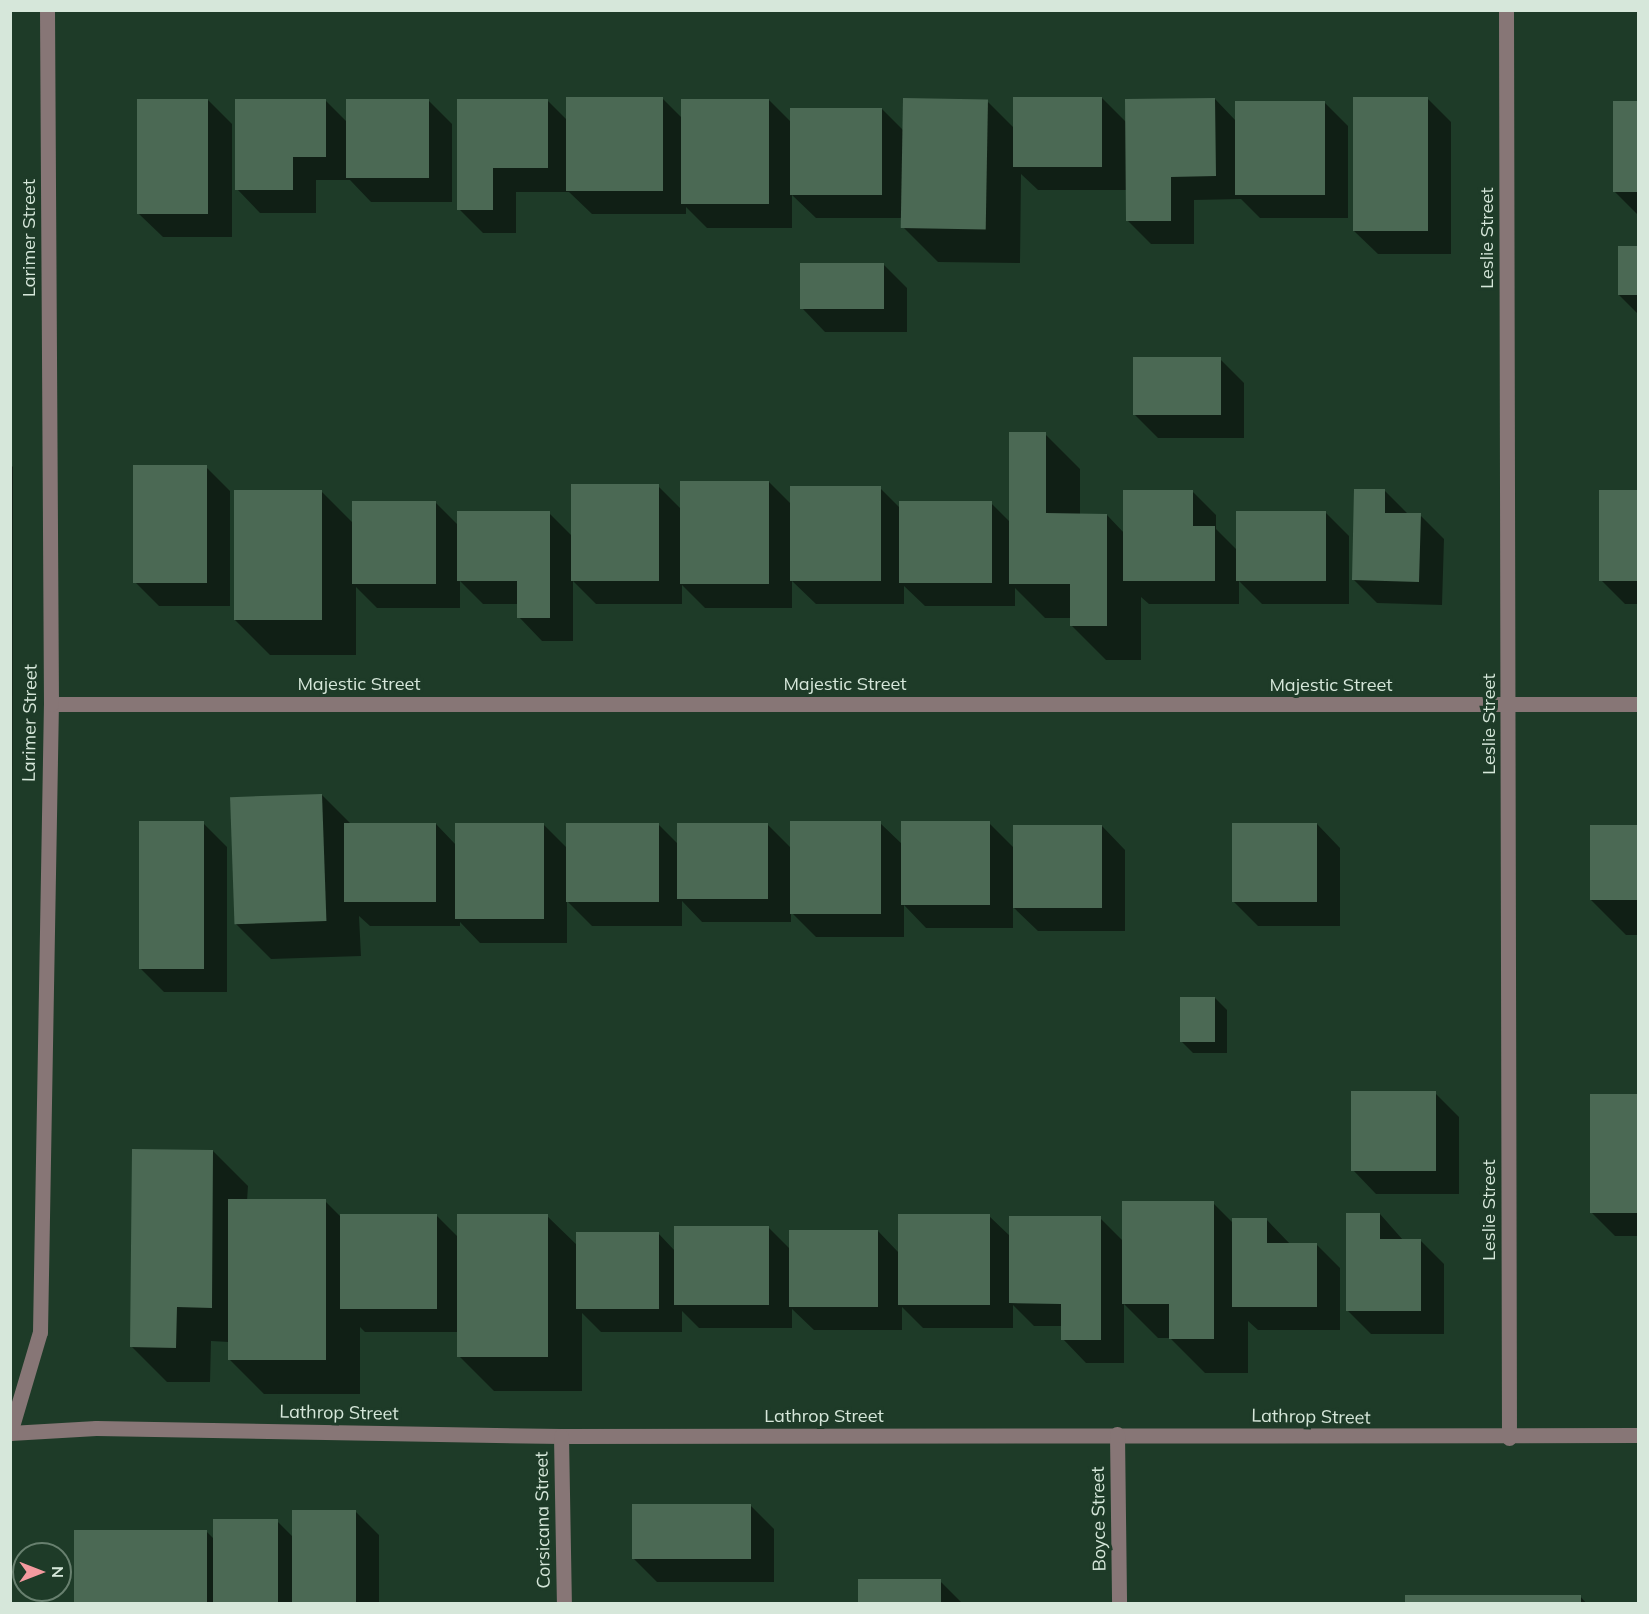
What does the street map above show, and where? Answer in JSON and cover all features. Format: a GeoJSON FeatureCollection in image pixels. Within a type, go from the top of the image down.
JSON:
{"type":"FeatureCollection","features":[{"type":"Feature","properties":{"kind":"street","name":"Larimer Street"},"geometry":{"type":"LineString","coordinates":[[10,1433],[40,1332],[51,704],[47,10]]}},
{"type":"Feature","properties":{"kind":"street","name":"Leslie Street"},"geometry":{"type":"LineString","coordinates":[[1506,10],[1509,1438]]}},
{"type":"Feature","properties":{"kind":"street","name":"Majestic Street"},"geometry":{"type":"LineString","coordinates":[[51,704],[1638,704]]}},
{"type":"Feature","properties":{"kind":"street","name":"Lathrop Street"},"geometry":{"type":"LineString","coordinates":[[10,1433],[96,1428],[561,1436],[1117,1434],[1509,1438],[1638,1436]]}},
{"type":"Feature","properties":{"kind":"street","name":"Boyce Street"},"geometry":{"type":"LineString","coordinates":[[1117,1434],[1119,1604]]}},
{"type":"Feature","properties":{"kind":"street","name":"Corsicana Street"},"geometry":{"type":"LineString","coordinates":[[561,1436],[564,1604]]}},
{"type":"Feature","properties":{"kind":"building"},"geometry":{"type":"Polygon","coordinates":[[[566,97],[663,97],[663,191],[566,191],[566,97]]]}},
{"type":"Feature","properties":{"kind":"building"},"geometry":{"type":"Polygon","coordinates":[[[1013,97],[1102,97],[1102,167],[1013,167],[1013,97]]]}},
{"type":"Feature","properties":{"kind":"building"},"geometry":{"type":"Polygon","coordinates":[[[1353,97],[1428,97],[1428,231],[1353,231],[1353,97]]]}},
{"type":"Feature","properties":{"kind":"building"},"geometry":{"type":"Polygon","coordinates":[[[903,98],[988,99],[986,229],[901,228],[903,98]]]}},
{"type":"Feature","properties":{"kind":"building"},"geometry":{"type":"Polygon","coordinates":[[[1215,98],[1216,176],[1171,177],[1171,221],[1126,221],[1125,99],[1215,98]]]}},
{"type":"Feature","properties":{"kind":"building"},"geometry":{"type":"Polygon","coordinates":[[[137,99],[208,99],[208,214],[137,214],[137,99]]]}},
{"type":"Feature","properties":{"kind":"building"},"geometry":{"type":"Polygon","coordinates":[[[235,99],[326,99],[326,157],[293,157],[293,190],[235,190],[235,99]]]}},
{"type":"Feature","properties":{"kind":"building"},"geometry":{"type":"Polygon","coordinates":[[[346,99],[429,99],[429,178],[346,178],[346,99]]]}},
{"type":"Feature","properties":{"kind":"building"},"geometry":{"type":"Polygon","coordinates":[[[457,99],[548,99],[548,168],[493,168],[493,210],[457,210],[457,99]]]}},
{"type":"Feature","properties":{"kind":"building"},"geometry":{"type":"Polygon","coordinates":[[[681,99],[769,99],[769,204],[681,204],[681,99]]]}},
{"type":"Feature","properties":{"kind":"building"},"geometry":{"type":"Polygon","coordinates":[[[1235,101],[1325,101],[1325,195],[1235,195],[1235,101]]]}},
{"type":"Feature","properties":{"kind":"building"},"geometry":{"type":"Polygon","coordinates":[[[1613,101],[1638,101],[1638,192],[1613,192],[1613,101]]]}},
{"type":"Feature","properties":{"kind":"building"},"geometry":{"type":"Polygon","coordinates":[[[790,108],[882,108],[882,195],[790,195],[790,108]]]}},
{"type":"Feature","properties":{"kind":"building"},"geometry":{"type":"Polygon","coordinates":[[[1618,246],[1638,246],[1638,295],[1618,295],[1618,246]]]}},
{"type":"Feature","properties":{"kind":"building"},"geometry":{"type":"Polygon","coordinates":[[[800,263],[884,263],[884,309],[800,309],[800,263]]]}},
{"type":"Feature","properties":{"kind":"building"},"geometry":{"type":"Polygon","coordinates":[[[1133,357],[1221,357],[1221,415],[1133,415],[1133,357]]]}},
{"type":"Feature","properties":{"kind":"building"},"geometry":{"type":"Polygon","coordinates":[[[1009,432],[1046,432],[1046,513],[1107,514],[1107,626],[1070,626],[1070,584],[1009,584],[1009,432]]]}},
{"type":"Feature","properties":{"kind":"building"},"geometry":{"type":"Polygon","coordinates":[[[133,465],[207,465],[207,583],[133,583],[133,465]]]}},
{"type":"Feature","properties":{"kind":"building"},"geometry":{"type":"Polygon","coordinates":[[[680,481],[769,481],[769,584],[680,584],[680,481]]]}},
{"type":"Feature","properties":{"kind":"building"},"geometry":{"type":"Polygon","coordinates":[[[571,484],[659,484],[659,581],[571,581],[571,484]]]}},
{"type":"Feature","properties":{"kind":"building"},"geometry":{"type":"Polygon","coordinates":[[[790,486],[881,486],[881,581],[790,581],[790,486]]]}},
{"type":"Feature","properties":{"kind":"building"},"geometry":{"type":"Polygon","coordinates":[[[1354,489],[1385,489],[1385,513],[1421,513],[1419,582],[1352,580],[1354,489]]]}},
{"type":"Feature","properties":{"kind":"building"},"geometry":{"type":"Polygon","coordinates":[[[234,490],[322,490],[322,620],[234,620],[234,490]]]}},
{"type":"Feature","properties":{"kind":"building"},"geometry":{"type":"Polygon","coordinates":[[[1123,490],[1193,490],[1193,526],[1215,526],[1215,581],[1123,581],[1123,490]]]}},
{"type":"Feature","properties":{"kind":"building"},"geometry":{"type":"Polygon","coordinates":[[[1599,490],[1638,490],[1638,581],[1599,581],[1599,490]]]}},
{"type":"Feature","properties":{"kind":"building"},"geometry":{"type":"Polygon","coordinates":[[[352,501],[436,501],[436,584],[352,584],[352,501]]]}},
{"type":"Feature","properties":{"kind":"building"},"geometry":{"type":"Polygon","coordinates":[[[899,501],[992,501],[992,583],[899,583],[899,501]]]}},
{"type":"Feature","properties":{"kind":"building"},"geometry":{"type":"Polygon","coordinates":[[[457,511],[550,511],[550,618],[517,618],[517,581],[457,581],[457,511]]]}},
{"type":"Feature","properties":{"kind":"building"},"geometry":{"type":"Polygon","coordinates":[[[1236,511],[1326,511],[1326,581],[1236,581],[1236,511]]]}},
{"type":"Feature","properties":{"kind":"building"},"geometry":{"type":"Polygon","coordinates":[[[322,794],[326,921],[234,924],[230,797],[322,794]]]}},
{"type":"Feature","properties":{"kind":"building"},"geometry":{"type":"Polygon","coordinates":[[[139,821],[204,821],[204,969],[139,969],[139,821]]]}},
{"type":"Feature","properties":{"kind":"building"},"geometry":{"type":"Polygon","coordinates":[[[790,821],[881,821],[881,914],[790,914],[790,821]]]}},
{"type":"Feature","properties":{"kind":"building"},"geometry":{"type":"Polygon","coordinates":[[[901,821],[990,821],[990,905],[901,905],[901,821]]]}},
{"type":"Feature","properties":{"kind":"building"},"geometry":{"type":"Polygon","coordinates":[[[344,823],[436,823],[436,902],[344,902],[344,823]]]}},
{"type":"Feature","properties":{"kind":"building"},"geometry":{"type":"Polygon","coordinates":[[[455,823],[544,823],[544,919],[455,919],[455,823]]]}},
{"type":"Feature","properties":{"kind":"building"},"geometry":{"type":"Polygon","coordinates":[[[566,823],[659,823],[659,902],[566,902],[566,823]]]}},
{"type":"Feature","properties":{"kind":"building"},"geometry":{"type":"Polygon","coordinates":[[[677,823],[768,823],[768,899],[677,899],[677,823]]]}},
{"type":"Feature","properties":{"kind":"building"},"geometry":{"type":"Polygon","coordinates":[[[1232,823],[1317,823],[1317,902],[1232,902],[1232,823]]]}},
{"type":"Feature","properties":{"kind":"building"},"geometry":{"type":"Polygon","coordinates":[[[1013,825],[1102,825],[1102,908],[1013,908],[1013,825]]]}},
{"type":"Feature","properties":{"kind":"building"},"geometry":{"type":"Polygon","coordinates":[[[1590,825],[1638,825],[1638,900],[1590,900],[1590,825]]]}},
{"type":"Feature","properties":{"kind":"building"},"geometry":{"type":"Polygon","coordinates":[[[1180,997],[1215,997],[1215,1042],[1180,1042],[1180,997]]]}},
{"type":"Feature","properties":{"kind":"building"},"geometry":{"type":"Polygon","coordinates":[[[1351,1091],[1436,1091],[1436,1171],[1351,1171],[1351,1091]]]}},
{"type":"Feature","properties":{"kind":"building"},"geometry":{"type":"Polygon","coordinates":[[[1590,1094],[1638,1094],[1638,1213],[1590,1213],[1590,1094]]]}},
{"type":"Feature","properties":{"kind":"building"},"geometry":{"type":"Polygon","coordinates":[[[132,1149],[213,1150],[212,1308],[177,1307],[176,1348],[130,1347],[132,1149]]]}},
{"type":"Feature","properties":{"kind":"building"},"geometry":{"type":"Polygon","coordinates":[[[228,1199],[326,1199],[326,1360],[228,1360],[228,1199]]]}},
{"type":"Feature","properties":{"kind":"building"},"geometry":{"type":"Polygon","coordinates":[[[1122,1201],[1214,1201],[1214,1339],[1169,1339],[1169,1304],[1122,1304],[1122,1201]]]}},
{"type":"Feature","properties":{"kind":"building"},"geometry":{"type":"Polygon","coordinates":[[[1346,1213],[1380,1213],[1380,1239],[1421,1239],[1421,1311],[1346,1311],[1346,1213]]]}},
{"type":"Feature","properties":{"kind":"building"},"geometry":{"type":"Polygon","coordinates":[[[340,1214],[437,1214],[437,1309],[340,1309],[340,1214]]]}},
{"type":"Feature","properties":{"kind":"building"},"geometry":{"type":"Polygon","coordinates":[[[457,1214],[548,1214],[548,1357],[457,1357],[457,1214]]]}},
{"type":"Feature","properties":{"kind":"building"},"geometry":{"type":"Polygon","coordinates":[[[898,1214],[990,1214],[990,1305],[898,1305],[898,1214]]]}},
{"type":"Feature","properties":{"kind":"building"},"geometry":{"type":"Polygon","coordinates":[[[1009,1216],[1101,1216],[1101,1340],[1061,1340],[1061,1304],[1009,1303],[1009,1216]]]}},
{"type":"Feature","properties":{"kind":"building"},"geometry":{"type":"Polygon","coordinates":[[[1232,1218],[1267,1218],[1267,1243],[1317,1243],[1317,1307],[1232,1307],[1232,1218]]]}},
{"type":"Feature","properties":{"kind":"building"},"geometry":{"type":"Polygon","coordinates":[[[674,1226],[769,1226],[769,1305],[674,1305],[674,1226]]]}},
{"type":"Feature","properties":{"kind":"building"},"geometry":{"type":"Polygon","coordinates":[[[789,1230],[878,1230],[878,1307],[789,1307],[789,1230]]]}},
{"type":"Feature","properties":{"kind":"building"},"geometry":{"type":"Polygon","coordinates":[[[576,1232],[659,1232],[659,1309],[576,1309],[576,1232]]]}},
{"type":"Feature","properties":{"kind":"building"},"geometry":{"type":"Polygon","coordinates":[[[632,1504],[751,1504],[751,1559],[632,1559],[632,1504]]]}},
{"type":"Feature","properties":{"kind":"building"},"geometry":{"type":"Polygon","coordinates":[[[292,1510],[356,1510],[356,1604],[292,1604],[292,1510]]]}},
{"type":"Feature","properties":{"kind":"building"},"geometry":{"type":"Polygon","coordinates":[[[213,1519],[278,1519],[278,1604],[213,1604],[213,1519]]]}},
{"type":"Feature","properties":{"kind":"building"},"geometry":{"type":"Polygon","coordinates":[[[74,1530],[207,1530],[207,1604],[74,1604],[74,1530]]]}},
{"type":"Feature","properties":{"kind":"building"},"geometry":{"type":"Polygon","coordinates":[[[858,1579],[941,1579],[941,1604],[858,1604],[858,1579]]]}},
{"type":"Feature","properties":{"kind":"building"},"geometry":{"type":"Polygon","coordinates":[[[1405,1595],[1581,1595],[1581,1604],[1405,1604],[1405,1595]]]}}]}
